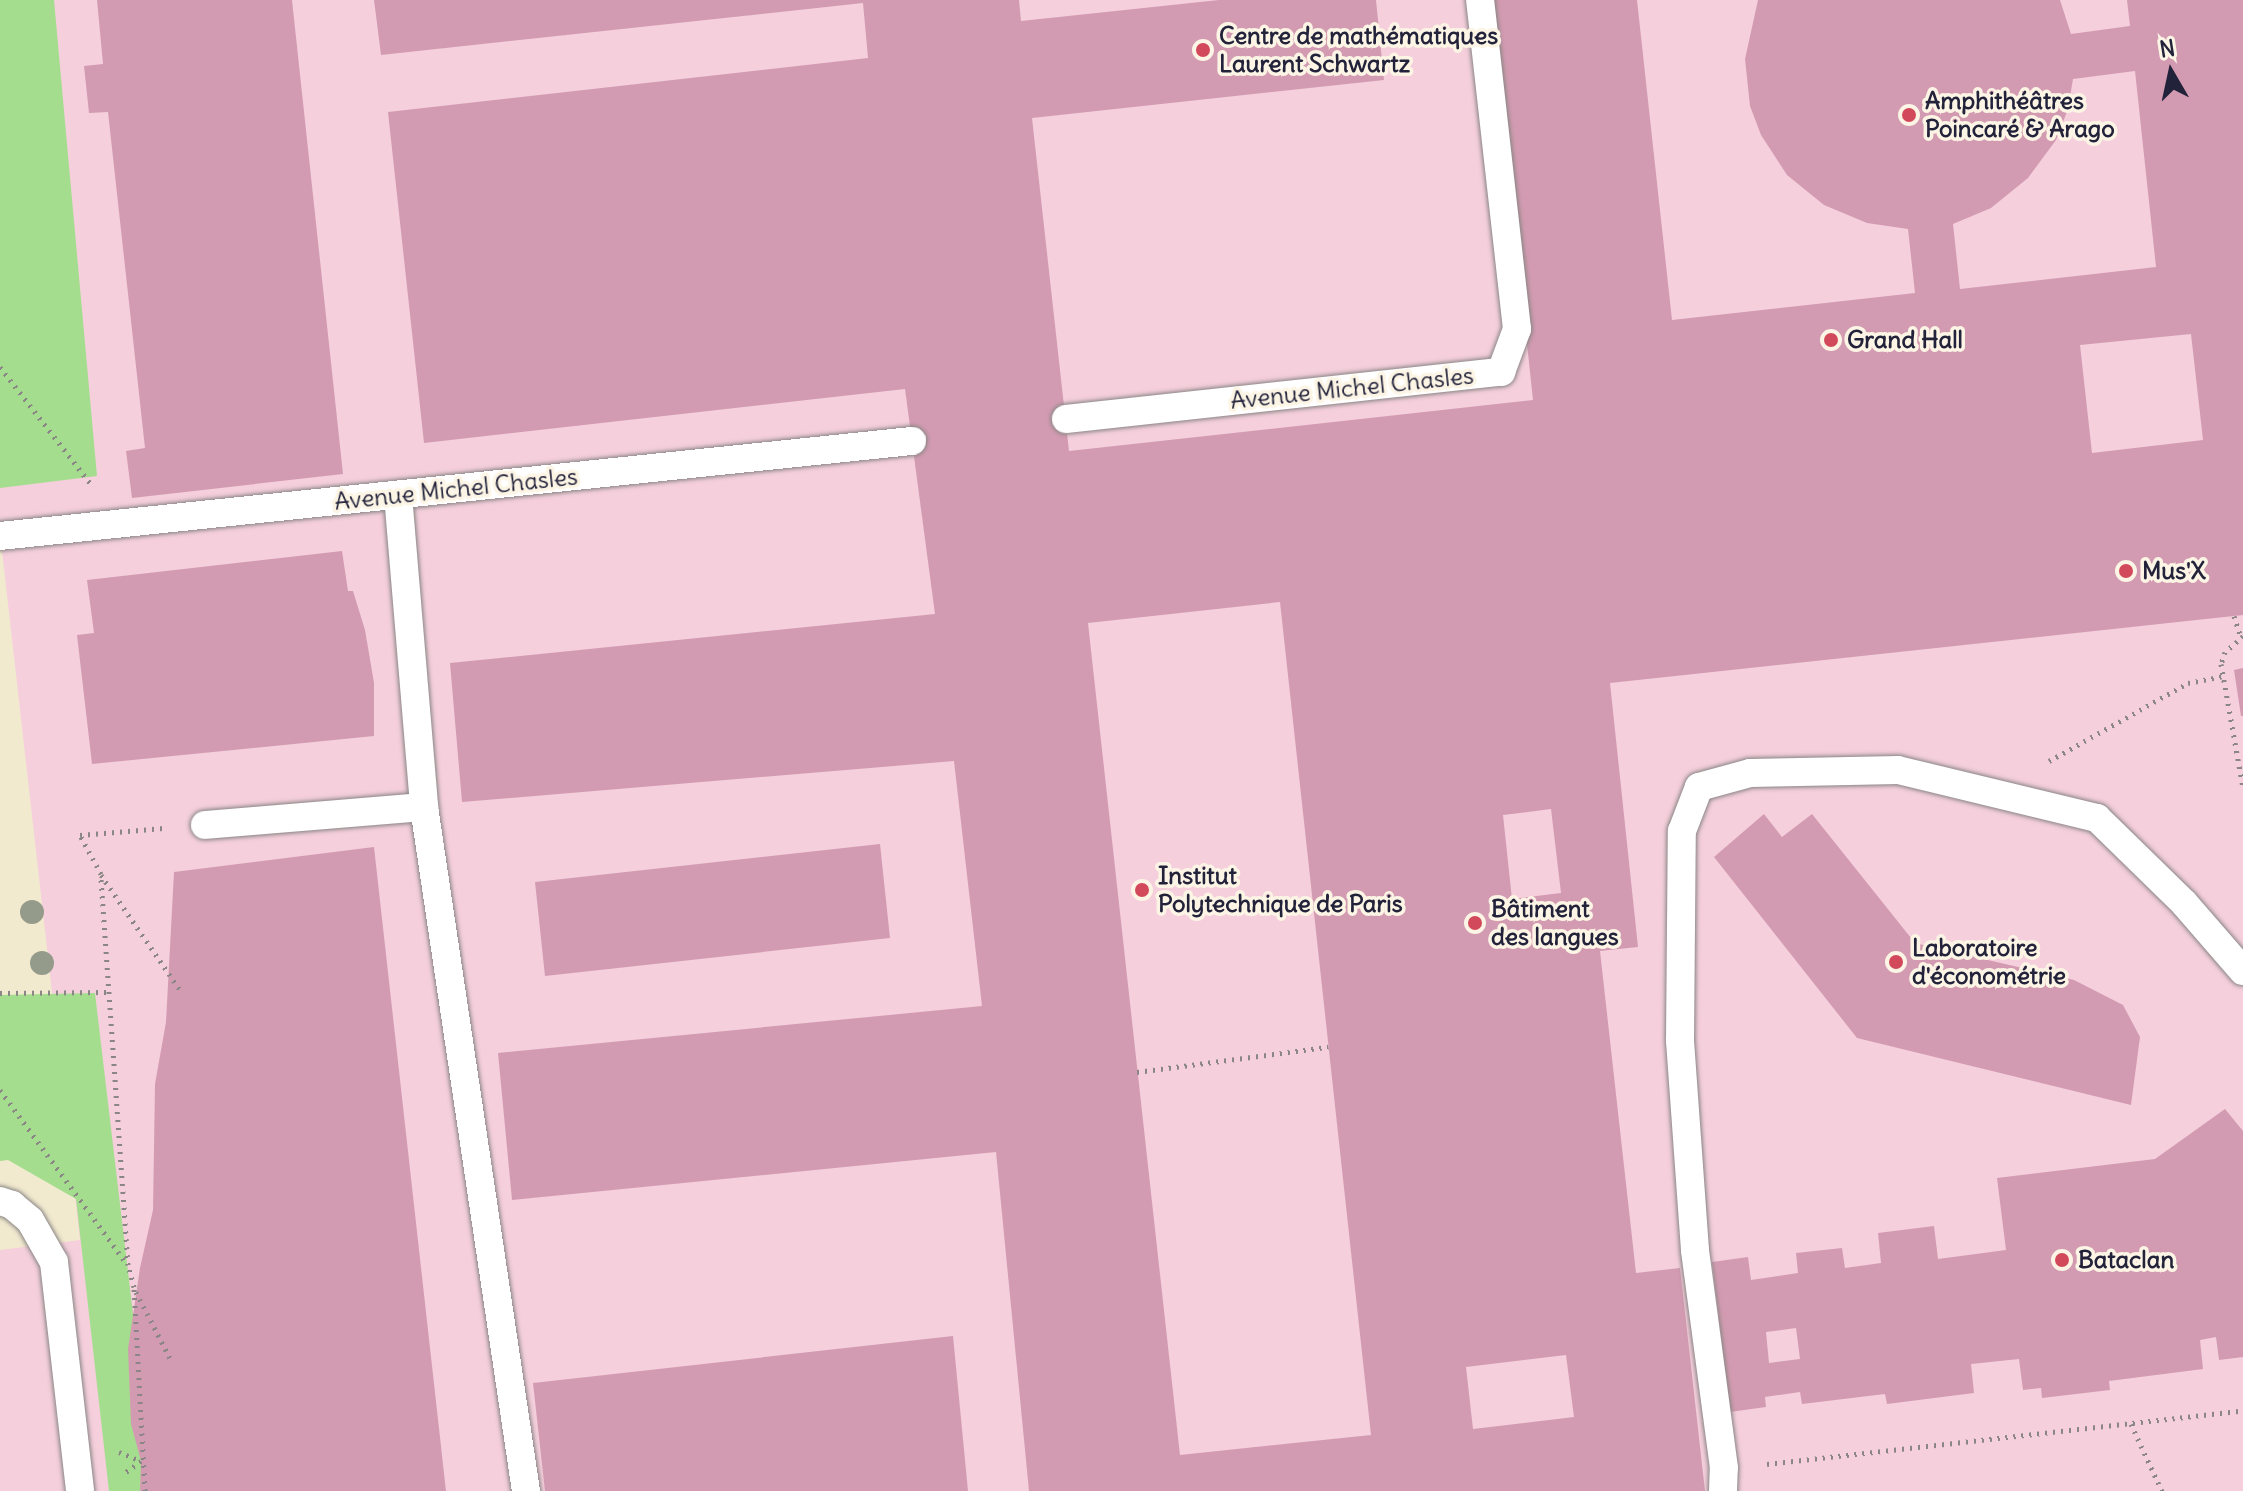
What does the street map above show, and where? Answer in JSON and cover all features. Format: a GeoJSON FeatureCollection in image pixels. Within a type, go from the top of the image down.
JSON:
{"type":"FeatureCollection","features":[{"type":"Feature","properties":{"kind":"lane","name":"Avenue Michel Chasles"},"geometry":{"type":"LineString","coordinates":[[1066,419],[1501,372],[1517,329],[1480,0]]}},
{"type":"Feature","properties":{"kind":"lane","name":"Avenue Michel Chasles"},"geometry":{"type":"LineString","coordinates":[[0,536],[912,441]]}},
{"type":"Feature","properties":{"kind":"lane"},"geometry":{"type":"LineString","coordinates":[[398,495],[424,807],[526,1491]]}},
{"type":"Feature","properties":{"kind":"lane"},"geometry":{"type":"LineString","coordinates":[[1723,1480],[1695,1250],[1680,1040],[1682,831],[1699,787],[1750,773],[1898,770],[2097,818],[2184,903],[2243,971]]}},
{"type":"Feature","properties":{"kind":"lane"},"geometry":{"type":"LineString","coordinates":[[205,825],[424,807]]}},
{"type":"Feature","properties":{"kind":"lane"},"geometry":{"type":"LineString","coordinates":[[0,1201],[12,1205],[30,1220],[54,1262],[80,1491]]}},
{"type":"Feature","properties":{"kind":"path"},"geometry":{"type":"LineString","coordinates":[[0,367],[122,524]]}},
{"type":"Feature","properties":{"kind":"path"},"geometry":{"type":"LineString","coordinates":[[2234,616],[2242,637],[2222,657],[2243,787]]}},
{"type":"Feature","properties":{"kind":"path"},"geometry":{"type":"LineString","coordinates":[[1993,793],[2188,683],[2223,676]]}},
{"type":"Feature","properties":{"kind":"path"},"geometry":{"type":"LineString","coordinates":[[172,827],[80,835],[101,874],[180,990]]}},
{"type":"Feature","properties":{"kind":"path"},"geometry":{"type":"LineString","coordinates":[[101,874],[128,1265],[134,1287],[171,1360]]}},
{"type":"Feature","properties":{"kind":"path"},"geometry":{"type":"LineString","coordinates":[[0,993],[109,992]]}},
{"type":"Feature","properties":{"kind":"path"},"geometry":{"type":"LineString","coordinates":[[1137,1072],[1328,1047]]}},
{"type":"Feature","properties":{"kind":"path"},"geometry":{"type":"LineString","coordinates":[[0,1090],[128,1265]]}},
{"type":"Feature","properties":{"kind":"path"},"geometry":{"type":"LineString","coordinates":[[134,1287],[145,1491]]}},
{"type":"Feature","properties":{"kind":"path"},"geometry":{"type":"LineString","coordinates":[[1723,1480],[2243,1411]]}},
{"type":"Feature","properties":{"kind":"path"},"geometry":{"type":"LineString","coordinates":[[2131,1424],[2162,1491]]}},
{"type":"Feature","properties":{"kind":"shaded area","name":"Institut Polytechnique de Paris"},"geometry":{"type":"Polygon","coordinates":[[[0,0],[2243,0],[2243,1491],[0,1491],[0,1250],[80,1240],[0,533],[0,0]]]}},
{"type":"Feature","properties":{"kind":"green space"},"geometry":{"type":"Polygon","coordinates":[[[0,0],[54,0],[97,476],[0,488],[0,0]]]}},
{"type":"Feature","properties":{"kind":"green space"},"geometry":{"type":"Polygon","coordinates":[[[95,993],[154,1491],[109,1491],[76,1199],[8,1160],[0,1161],[0,995],[95,993]]]}},
{"type":"Feature","properties":{"kind":"building"},"geometry":{"type":"Polygon","coordinates":[[[97,0],[292,0],[343,474],[132,498],[126,451],[145,448],[108,112],[89,113],[84,66],[103,64],[97,0]]]}},
{"type":"Feature","properties":{"kind":"building"},"geometry":{"type":"Polygon","coordinates":[[[374,0],[1019,0],[1021,21],[1219,0],[1376,0],[1384,80],[1032,118],[1069,451],[1533,400],[1490,0],[1637,0],[1672,320],[1915,293],[1908,229],[1867,223],[1824,205],[1787,175],[1761,135],[1750,106],[1745,59],[1758,0],[2060,0],[2071,34],[2130,26],[2127,0],[2243,0],[2243,615],[1610,683],[1638,947],[1600,951],[1636,1273],[1680,1268],[1705,1491],[1029,1491],[996,1152],[512,1200],[498,1053],[982,1006],[954,761],[462,802],[450,663],[935,614],[905,389],[424,443],[388,112],[868,58],[863,3],[381,55],[374,0]],[[2135,71],[2073,79],[2068,109],[2056,140],[2028,178],[1991,208],[1953,224],[1960,289],[2156,267],[2135,71]],[[2191,334],[2080,345],[2092,453],[2203,440],[2191,334]],[[1280,602],[1088,623],[1180,1455],[1371,1435],[1280,602]],[[1551,809],[1503,815],[1512,899],[1561,893],[1551,809]],[[1566,1355],[1466,1367],[1473,1429],[1574,1417],[1566,1355]]]}},
{"type":"Feature","properties":{"kind":"building"},"geometry":{"type":"Polygon","coordinates":[[[342,551],[348,591],[353,591],[365,630],[374,683],[374,736],[92,764],[77,635],[94,633],[87,580],[342,551]]]}},
{"type":"Feature","properties":{"kind":"building"},"geometry":{"type":"Polygon","coordinates":[[[2243,668],[2243,716],[2241,716],[2234,670],[2243,668]]]}},
{"type":"Feature","properties":{"kind":"building","name":"Laboratoire d'économétrie"},"geometry":{"type":"Polygon","coordinates":[[[1764,814],[1782,837],[1812,814],[1915,943],[2074,980],[2123,1005],[2140,1037],[2131,1105],[1857,1038],[1714,857],[1764,814]]]}},
{"type":"Feature","properties":{"kind":"building"},"geometry":{"type":"Polygon","coordinates":[[[880,844],[890,938],[545,976],[535,882],[880,844]]]}},
{"type":"Feature","properties":{"kind":"building"},"geometry":{"type":"Polygon","coordinates":[[[374,847],[446,1491],[140,1491],[141,1461],[131,1424],[128,1349],[140,1268],[153,1210],[155,1084],[166,1022],[174,872],[374,847]]]}},
{"type":"Feature","properties":{"kind":"building","name":"Bataclan"},"geometry":{"type":"Polygon","coordinates":[[[2225,1109],[2243,1131],[2243,1357],[2219,1360],[2216,1337],[2200,1340],[2203,1369],[2109,1381],[2110,1390],[2042,1398],[2041,1388],[2023,1390],[2019,1359],[1971,1364],[1974,1393],[1887,1404],[1885,1394],[1802,1404],[1800,1392],[1765,1397],[1766,1407],[1730,1412],[1712,1262],[1748,1257],[1751,1280],[1798,1273],[1796,1253],[1842,1248],[1845,1268],[1881,1263],[1878,1233],[1934,1226],[1938,1259],[2006,1250],[1997,1178],[2155,1159],[2225,1109]],[[1796,1328],[1766,1332],[1769,1363],[1800,1359],[1796,1328]]]}},
{"type":"Feature","properties":{"kind":"building"},"geometry":{"type":"Polygon","coordinates":[[[953,1336],[968,1491],[545,1491],[533,1383],[953,1336]]]}},
{"type":"Feature","properties":{"kind":"place","name":"Centre de mathématiques Laurent Schwartz"},"geometry":{"type":"Point","coordinates":[1203,50]}},
{"type":"Feature","properties":{"kind":"place","name":"Amphithéâtres Poincaré & Arago"},"geometry":{"type":"Point","coordinates":[1909,115]}},
{"type":"Feature","properties":{"kind":"place","name":"Grand Hall"},"geometry":{"type":"Point","coordinates":[1831,340]}},
{"type":"Feature","properties":{"kind":"place","name":"Mus'X"},"geometry":{"type":"Point","coordinates":[2126,571]}},
{"type":"Feature","properties":{"kind":"place","name":"Institut Polytechnique de Paris"},"geometry":{"type":"Point","coordinates":[1142,890]}},
{"type":"Feature","properties":{"kind":"place","name":"Bâtiment des langues"},"geometry":{"type":"Point","coordinates":[1475,923]}},
{"type":"Feature","properties":{"kind":"place","name":"Laboratoire d'économétrie"},"geometry":{"type":"Point","coordinates":[1896,962]}},
{"type":"Feature","properties":{"kind":"place","name":"Bataclan"},"geometry":{"type":"Point","coordinates":[2062,1260]}}]}
